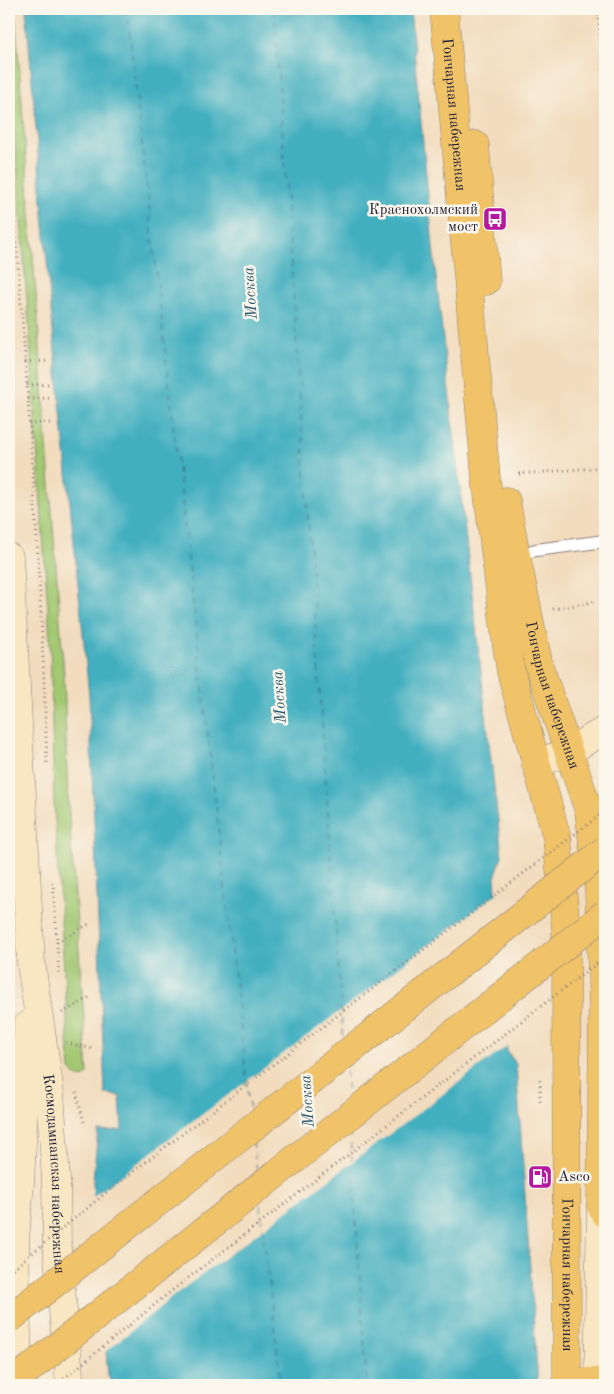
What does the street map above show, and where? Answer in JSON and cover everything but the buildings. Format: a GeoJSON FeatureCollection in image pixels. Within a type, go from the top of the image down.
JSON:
{"type":"FeatureCollection","features":[{"type":"Feature","properties":{"kind":"main road","name":"Гончарная набережная"},"geometry":{"type":"LineString","coordinates":[[444,9],[486,478],[510,672],[557,838],[566,928],[567,1384]]}},
{"type":"Feature","properties":{"kind":"main road","name":"Гончарная набережная"},"geometry":{"type":"LineString","coordinates":[[462,9],[483,229],[488,319],[505,488],[516,555],[539,666],[589,811],[599,890],[604,1008],[604,1207],[601,1382]]}},
{"type":"Feature","properties":{"kind":"main road","name":"Космодамианская набережная"},"geometry":{"type":"LineString","coordinates":[[9,557],[16,822],[31,963],[50,1093],[56,1180],[55,1221],[70,1385]]}},
{"type":"Feature","properties":{"kind":"main road"},"geometry":{"type":"LineString","coordinates":[[536,764],[569,751],[605,730]]}},
{"type":"Feature","properties":{"kind":"main road"},"geometry":{"type":"LineString","coordinates":[[9,1319],[605,850]]}},
{"type":"Feature","properties":{"kind":"main road"},"geometry":{"type":"LineString","coordinates":[[9,1385],[605,914]]}},
{"type":"Feature","properties":{"kind":"main road","name":"Космодамианская набережная"},"geometry":{"type":"LineString","coordinates":[[18,1385],[12,1241],[20,1183],[31,963]]}},
{"type":"Feature","properties":{"kind":"main road"},"geometry":{"type":"LineString","coordinates":[[12,1241],[55,1221]]}},
{"type":"Feature","properties":{"kind":"main road"},"geometry":{"type":"LineString","coordinates":[[567,1384],[601,1382]]}},
{"type":"Feature","properties":{"kind":"lane"},"geometry":{"type":"LineString","coordinates":[[516,555],[536,550],[605,541]]}},
{"type":"Feature","properties":{"kind":"path"},"geometry":{"type":"LineString","coordinates":[[598,9],[605,90]]}},
{"type":"Feature","properties":{"kind":"path"},"geometry":{"type":"LineString","coordinates":[[9,148],[26,362],[43,638],[47,772]]}},
{"type":"Feature","properties":{"kind":"path"},"geometry":{"type":"LineString","coordinates":[[26,362],[48,360]]}},
{"type":"Feature","properties":{"kind":"path"},"geometry":{"type":"LineString","coordinates":[[27,385],[50,384]]}},
{"type":"Feature","properties":{"kind":"path"},"geometry":{"type":"LineString","coordinates":[[28,400],[51,398]]}},
{"type":"Feature","properties":{"kind":"path"},"geometry":{"type":"LineString","coordinates":[[29,424],[53,423]]}},
{"type":"Feature","properties":{"kind":"path"},"geometry":{"type":"LineString","coordinates":[[519,474],[605,467]]}},
{"type":"Feature","properties":{"kind":"path"},"geometry":{"type":"LineString","coordinates":[[552,609],[597,601]]}},
{"type":"Feature","properties":{"kind":"path"},"geometry":{"type":"LineString","coordinates":[[9,1272],[120,1181],[605,811]]}},
{"type":"Feature","properties":{"kind":"path"},"geometry":{"type":"LineString","coordinates":[[53,878],[59,974]]}},
{"type":"Feature","properties":{"kind":"path"},"geometry":{"type":"LineString","coordinates":[[57,942],[89,924]]}},
{"type":"Feature","properties":{"kind":"path"},"geometry":{"type":"LineString","coordinates":[[56,1385],[174,1289],[605,957]]}},
{"type":"Feature","properties":{"kind":"path"},"geometry":{"type":"LineString","coordinates":[[61,1004],[61,1013],[92,996]]}},
{"type":"Feature","properties":{"kind":"path"},"geometry":{"type":"LineString","coordinates":[[64,1050],[63,1042],[93,1049]]}},
{"type":"Feature","properties":{"kind":"path"},"geometry":{"type":"LineString","coordinates":[[74,1088],[85,1126]]}},
{"type":"Feature","properties":{"kind":"green space"},"geometry":{"type":"Polygon","coordinates":[[[9,9],[15,9],[64,675],[68,801],[88,1074],[85,1077],[79,1078],[70,1070],[54,803],[50,640],[29,325],[9,69],[9,9]]]}},
{"type":"Feature","properties":{"kind":"water","name":"Москва"},"geometry":{"type":"Polygon","coordinates":[[[26,9],[410,9],[436,277],[502,856],[495,877],[507,1051],[516,1064],[538,1385],[112,1385],[108,1375],[93,1180],[98,1131],[122,1130],[120,1096],[105,1094],[89,695],[52,321],[26,9]]]}},
{"type":"Feature","properties":{"kind":"pier"},"geometry":{"type":"Polygon","coordinates":[[[499,892],[510,1044],[176,1294],[104,1353],[91,1198],[499,892]]]}},
{"type":"Feature","properties":{"kind":"ferry route"},"geometry":{"type":"LineString","coordinates":[[127,9],[250,1111]]}},
{"type":"Feature","properties":{"kind":"ferry route"},"geometry":{"type":"LineString","coordinates":[[274,9],[343,1038]]}},
{"type":"Feature","properties":{"kind":"ferry route"},"geometry":{"type":"LineString","coordinates":[[346,1072],[348,1100]]}},
{"type":"Feature","properties":{"kind":"ferry route"},"geometry":{"type":"LineString","coordinates":[[350,1132],[367,1385]]}},
{"type":"Feature","properties":{"kind":"ferry route"},"geometry":{"type":"LineString","coordinates":[[253,1142],[257,1173]]}},
{"type":"Feature","properties":{"kind":"ferry route"},"geometry":{"type":"LineString","coordinates":[[260,1205],[281,1385]]}},
{"type":"Feature","properties":{"kind":"place","name":"Краснохолмский мост"},"geometry":{"type":"Point","coordinates":[495,219]}},
{"type":"Feature","properties":{"kind":"place","name":"Asco"},"geometry":{"type":"Point","coordinates":[540,1177]}}]}
